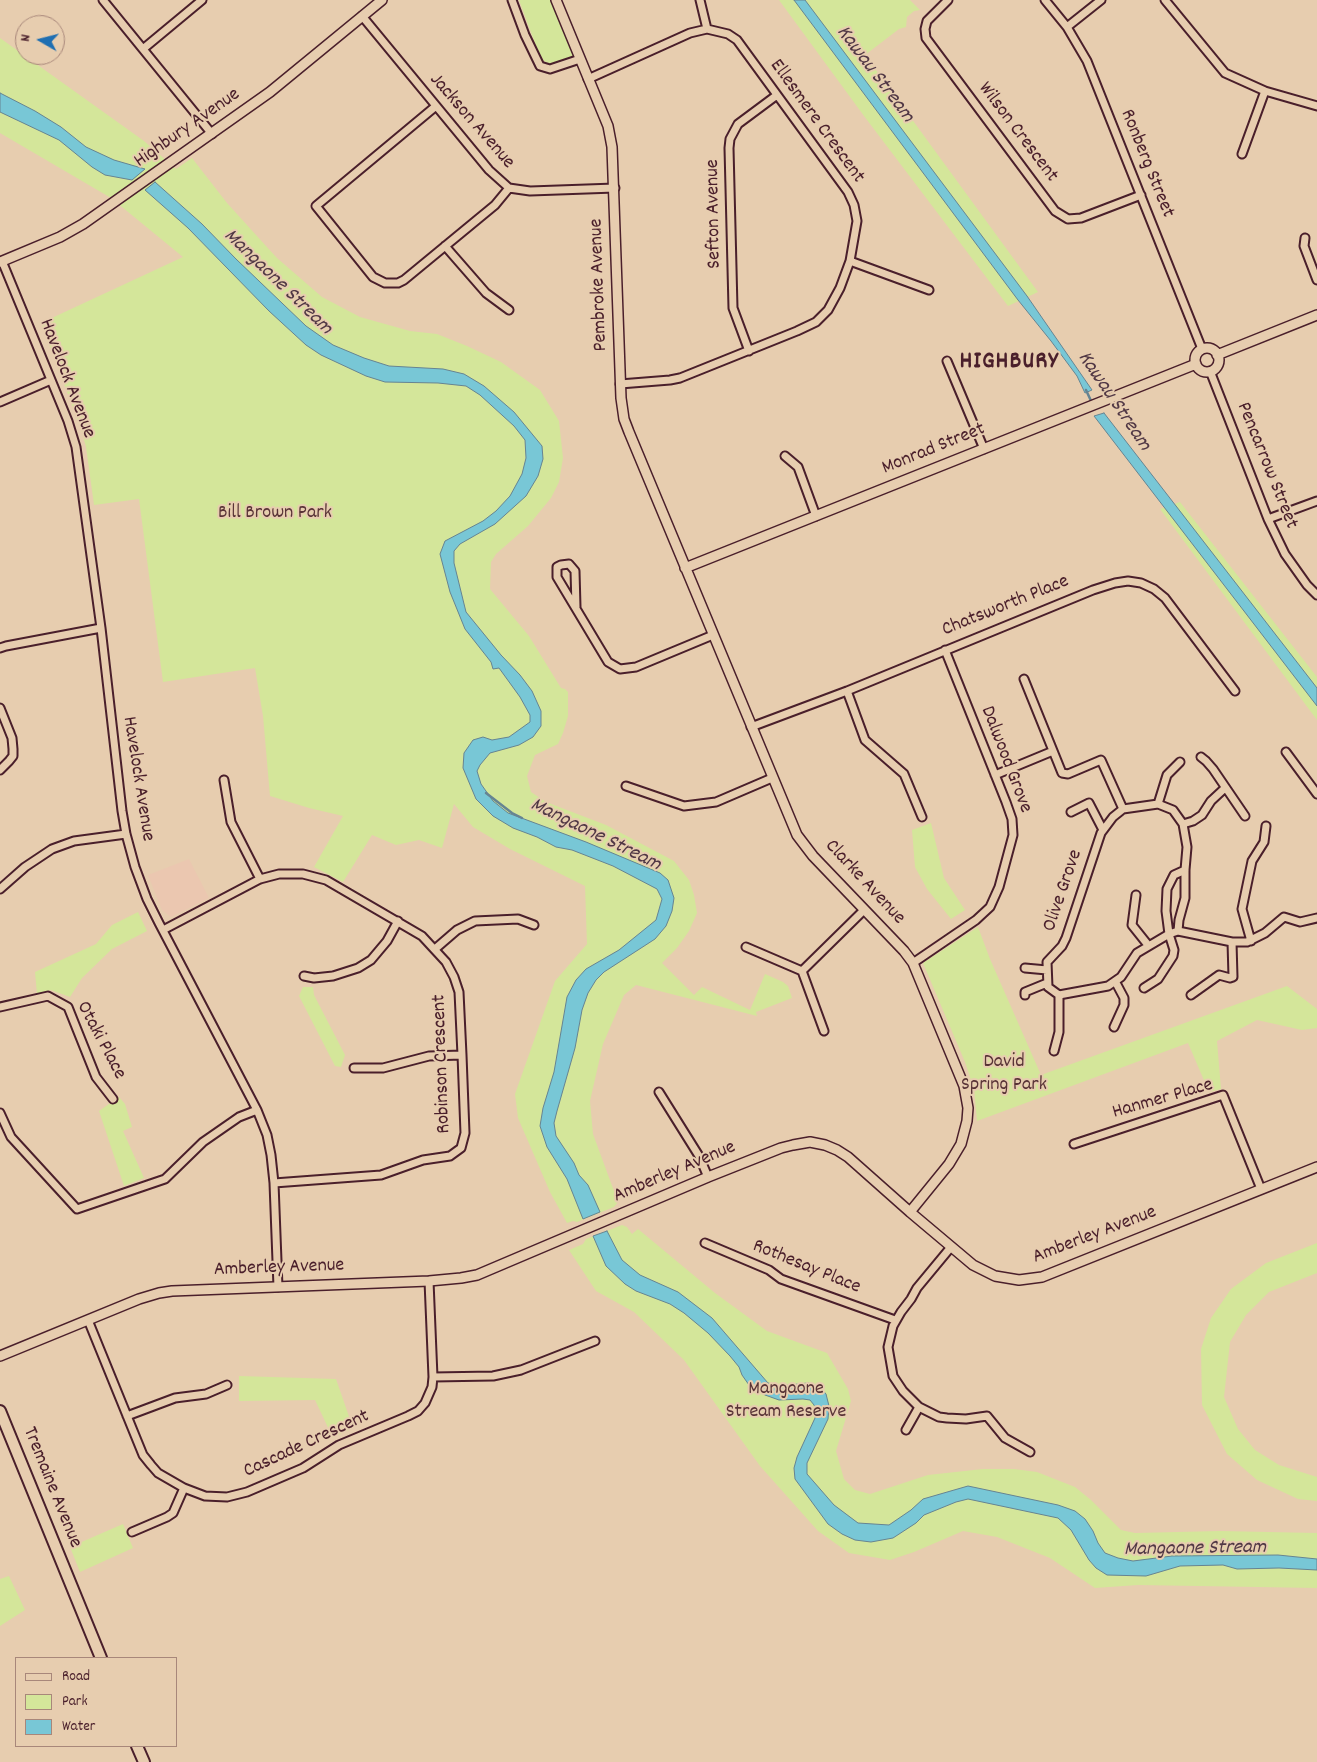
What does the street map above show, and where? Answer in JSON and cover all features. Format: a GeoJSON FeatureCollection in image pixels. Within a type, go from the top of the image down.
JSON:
{"type":"FeatureCollection","features":[{"type":"Feature","properties":{"kind":"main road","name":"Tremaine Avenue"},"geometry":{"type":"LineString","coordinates":[[0,1411],[101,1657]]}},
{"type":"Feature","properties":{"kind":"main road"},"geometry":{"type":"LineString","coordinates":[[137,1747],[144,1762]]}},
{"type":"Feature","properties":{"kind":"street"},"geometry":{"type":"LineString","coordinates":[[103,0],[212,134]]}},
{"type":"Feature","properties":{"kind":"street"},"geometry":{"type":"LineString","coordinates":[[142,49],[202,0]]}},
{"type":"Feature","properties":{"kind":"street","name":"Highbury Avenue"},"geometry":{"type":"LineString","coordinates":[[1,262],[73,230],[156,174],[270,92],[382,0]]}},
{"type":"Feature","properties":{"kind":"street"},"geometry":{"type":"LineString","coordinates":[[512,0],[525,35],[540,66],[550,69],[580,59]]}},
{"type":"Feature","properties":{"kind":"street","name":"Pembroke Avenue"},"geometry":{"type":"LineString","coordinates":[[556,0],[608,126],[610,136],[614,163],[622,408],[629,432],[685,568]]}},
{"type":"Feature","properties":{"kind":"street"},"geometry":{"type":"LineString","coordinates":[[588,79],[690,33],[707,29],[700,0]]}},
{"type":"Feature","properties":{"kind":"street","name":"Wilson Crescent"},"geometry":{"type":"LineString","coordinates":[[948,0],[927,21],[925,29],[926,38],[1055,211],[1068,219],[1080,218],[1141,195]]}},
{"type":"Feature","properties":{"kind":"street","name":"Ronberg Street"},"geometry":{"type":"LineString","coordinates":[[1045,0],[1067,28],[1087,62],[1202,349]]}},
{"type":"Feature","properties":{"kind":"street"},"geometry":{"type":"LineString","coordinates":[[1067,28],[1101,0]]}},
{"type":"Feature","properties":{"kind":"street"},"geometry":{"type":"LineString","coordinates":[[1165,0],[1225,73],[1266,91],[1317,106]]}},
{"type":"Feature","properties":{"kind":"street","name":"Jackson Avenue"},"geometry":{"type":"LineString","coordinates":[[362,16],[489,170],[509,188],[530,191],[615,188]]}},
{"type":"Feature","properties":{"kind":"street","name":"Ellesmere Crescent"},"geometry":{"type":"LineString","coordinates":[[620,384],[670,380],[749,351],[816,322],[828,310],[840,288],[850,262],[856,221],[854,205],[848,192],[737,40],[719,31],[707,29]]}},
{"type":"Feature","properties":{"kind":"street"},"geometry":{"type":"LineString","coordinates":[[1242,154],[1266,91]]}},
{"type":"Feature","properties":{"kind":"street","name":"Sefton Avenue"},"geometry":{"type":"LineString","coordinates":[[749,351],[733,308],[729,148],[730,139],[738,124],[776,95]]}},
{"type":"Feature","properties":{"kind":"street"},"geometry":{"type":"LineString","coordinates":[[436,106],[316,206],[373,277],[385,283],[398,283],[404,280],[495,205],[509,188]]}},
{"type":"Feature","properties":{"kind":"street"},"geometry":{"type":"LineString","coordinates":[[1305,238],[1304,246],[1317,280]]}},
{"type":"Feature","properties":{"kind":"street"},"geometry":{"type":"LineString","coordinates":[[445,246],[486,293],[509,310]]}},
{"type":"Feature","properties":{"kind":"street","name":"Havelock Avenue"},"geometry":{"type":"LineString","coordinates":[[1,262],[68,421],[76,447],[101,628],[115,757],[126,834],[140,882],[257,1110],[267,1135],[274,1183],[278,1287]]}},
{"type":"Feature","properties":{"kind":"street"},"geometry":{"type":"LineString","coordinates":[[850,262],[930,290]]}},
{"type":"Feature","properties":{"kind":"street"},"geometry":{"type":"LineString","coordinates":[[1217,355],[1317,315]]}},
{"type":"Feature","properties":{"kind":"street"},"geometry":{"type":"LineString","coordinates":[[1202,349],[1213,350],[1217,355],[1218,363],[1210,371],[1200,370],[1196,364],[1195,357],[1202,349]]}},
{"type":"Feature","properties":{"kind":"street"},"geometry":{"type":"LineString","coordinates":[[947,361],[984,449]]}},
{"type":"Feature","properties":{"kind":"street","name":"Monrad Street"},"geometry":{"type":"LineString","coordinates":[[685,568],[1196,364]]}},
{"type":"Feature","properties":{"kind":"street","name":"Pencarrow Street"},"geometry":{"type":"LineString","coordinates":[[1210,371],[1268,519],[1285,554],[1307,586],[1317,594]]}},
{"type":"Feature","properties":{"kind":"street"},"geometry":{"type":"LineString","coordinates":[[0,402],[51,380]]}},
{"type":"Feature","properties":{"kind":"street"},"geometry":{"type":"LineString","coordinates":[[785,456],[798,467],[816,516]]}},
{"type":"Feature","properties":{"kind":"street"},"geometry":{"type":"LineString","coordinates":[[1268,519],[1317,501]]}},
{"type":"Feature","properties":{"kind":"street"},"geometry":{"type":"LineString","coordinates":[[576,607],[575,571],[569,564],[561,565],[557,568],[556,577],[608,662],[620,669],[636,667],[713,635]]}},
{"type":"Feature","properties":{"kind":"street","name":"Clarke Avenue"},"geometry":{"type":"LineString","coordinates":[[685,568],[796,835],[813,856],[913,962],[966,1091],[968,1108],[965,1132],[957,1154],[910,1212]]}},
{"type":"Feature","properties":{"kind":"street","name":"Chatsworth Place"},"geometry":{"type":"LineString","coordinates":[[751,727],[847,691],[1093,590],[1115,582],[1128,581],[1141,583],[1154,589],[1164,598],[1235,691]]}},
{"type":"Feature","properties":{"kind":"street"},"geometry":{"type":"LineString","coordinates":[[0,648],[101,628]]}},
{"type":"Feature","properties":{"kind":"street","name":"Dalwood Grove"},"geometry":{"type":"LineString","coordinates":[[913,962],[976,920],[990,907],[995,900],[1013,835],[1012,819],[945,650]]}},
{"type":"Feature","properties":{"kind":"street"},"geometry":{"type":"LineString","coordinates":[[1024,679],[1062,773],[1068,774],[1101,760],[1123,809],[1158,804],[1173,810],[1183,824],[1187,847],[1185,898],[1178,931]]}},
{"type":"Feature","properties":{"kind":"street"},"geometry":{"type":"LineString","coordinates":[[847,691],[865,740],[904,774],[922,817]]}},
{"type":"Feature","properties":{"kind":"street"},"geometry":{"type":"LineString","coordinates":[[0,708],[12,738],[13,749],[9,761],[0,770]]}},
{"type":"Feature","properties":{"kind":"street"},"geometry":{"type":"LineString","coordinates":[[995,775],[1053,751]]}},
{"type":"Feature","properties":{"kind":"street"},"geometry":{"type":"LineString","coordinates":[[1286,752],[1317,794]]}},
{"type":"Feature","properties":{"kind":"street"},"geometry":{"type":"LineString","coordinates":[[1200,757],[1206,760],[1245,816]]}},
{"type":"Feature","properties":{"kind":"street"},"geometry":{"type":"LineString","coordinates":[[1158,804],[1167,775],[1180,762]]}},
{"type":"Feature","properties":{"kind":"street"},"geometry":{"type":"LineString","coordinates":[[626,786],[684,806],[716,802],[772,778]]}},
{"type":"Feature","properties":{"kind":"street"},"geometry":{"type":"LineString","coordinates":[[224,780],[231,822],[260,879]]}},
{"type":"Feature","properties":{"kind":"street"},"geometry":{"type":"LineString","coordinates":[[1183,824],[1193,821],[1202,815],[1211,801],[1225,788]]}},
{"type":"Feature","properties":{"kind":"street"},"geometry":{"type":"LineString","coordinates":[[1071,812],[1088,803],[1103,830]]}},
{"type":"Feature","properties":{"kind":"street","name":"Olive Grove"},"geometry":{"type":"LineString","coordinates":[[1047,983],[1047,962],[1062,946],[1066,938],[1101,833],[1113,817],[1123,809]]}},
{"type":"Feature","properties":{"kind":"street"},"geometry":{"type":"LineString","coordinates":[[1251,941],[1242,909],[1252,861],[1264,842],[1266,826]]}},
{"type":"Feature","properties":{"kind":"street"},"geometry":{"type":"LineString","coordinates":[[0,888],[33,862],[63,845],[74,841],[126,834]]}},
{"type":"Feature","properties":{"kind":"street"},"geometry":{"type":"LineString","coordinates":[[1144,988],[1158,979],[1173,956],[1174,950],[1169,934],[1166,911],[1167,889],[1174,875],[1185,870]]}},
{"type":"Feature","properties":{"kind":"street","name":"Robinson Crescent"},"geometry":{"type":"LineString","coordinates":[[163,930],[260,879],[279,874],[303,874],[326,880],[422,936],[446,962],[454,977],[459,992],[462,1054],[465,1133],[461,1148],[450,1156],[423,1160],[381,1175],[274,1183]]}},
{"type":"Feature","properties":{"kind":"street"},"geometry":{"type":"LineString","coordinates":[[1136,895],[1132,925],[1148,945]]}},
{"type":"Feature","properties":{"kind":"street"},"geometry":{"type":"LineString","coordinates":[[802,971],[864,910]]}},
{"type":"Feature","properties":{"kind":"street"},"geometry":{"type":"LineString","coordinates":[[1026,995],[1025,992],[1047,983],[1048,988],[1060,995],[1108,986],[1121,977],[1137,953],[1148,945],[1178,931],[1232,942],[1247,942],[1266,933],[1284,917],[1300,922],[1317,918]]}},
{"type":"Feature","properties":{"kind":"street"},"geometry":{"type":"LineString","coordinates":[[435,949],[457,930],[475,921],[518,919],[534,925]]}},
{"type":"Feature","properties":{"kind":"street"},"geometry":{"type":"LineString","coordinates":[[304,976],[314,978],[333,976],[358,968],[372,960],[387,941],[398,921]]}},
{"type":"Feature","properties":{"kind":"street"},"geometry":{"type":"LineString","coordinates":[[1191,995],[1219,975],[1233,977],[1232,942]]}},
{"type":"Feature","properties":{"kind":"street"},"geometry":{"type":"LineString","coordinates":[[746,947],[802,971],[824,1031]]}},
{"type":"Feature","properties":{"kind":"street"},"geometry":{"type":"LineString","coordinates":[[1025,968],[1047,970]]}},
{"type":"Feature","properties":{"kind":"street"},"geometry":{"type":"LineString","coordinates":[[1114,1027],[1124,1005],[1124,998],[1115,981]]}},
{"type":"Feature","properties":{"kind":"street"},"geometry":{"type":"LineString","coordinates":[[1054,1051],[1058,1032],[1060,995]]}},
{"type":"Feature","properties":{"kind":"street","name":"Otaki Place"},"geometry":{"type":"LineString","coordinates":[[0,1007],[48,996],[68,1007],[96,1078],[113,1098]]}},
{"type":"Feature","properties":{"kind":"street"},"geometry":{"type":"LineString","coordinates":[[354,1068],[382,1068],[429,1056],[462,1054]]}},
{"type":"Feature","properties":{"kind":"street"},"geometry":{"type":"LineString","coordinates":[[659,1092],[699,1156],[708,1177]]}},
{"type":"Feature","properties":{"kind":"street","name":"Hanmer Place"},"geometry":{"type":"LineString","coordinates":[[1074,1144],[1223,1095],[1261,1189]]}},
{"type":"Feature","properties":{"kind":"street"},"geometry":{"type":"LineString","coordinates":[[0,1113],[10,1137],[77,1210],[165,1179],[203,1142],[239,1117],[257,1110]]}},
{"type":"Feature","properties":{"kind":"street","name":"Amberley Avenue"},"geometry":{"type":"LineString","coordinates":[[0,1356],[139,1299],[159,1293],[429,1281],[478,1275],[708,1177],[781,1148],[810,1142],[825,1145],[848,1157],[910,1212],[978,1268],[996,1276],[1019,1280],[1042,1277],[1317,1167]]}},
{"type":"Feature","properties":{"kind":"street","name":"Rothesay Place"},"geometry":{"type":"LineString","coordinates":[[705,1243],[769,1270],[781,1279],[895,1320]]}},
{"type":"Feature","properties":{"kind":"street"},"geometry":{"type":"LineString","coordinates":[[951,1247],[917,1288],[895,1320],[888,1347],[893,1376],[903,1391],[919,1407],[947,1418],[966,1419],[988,1416],[1005,1438],[1030,1452]]}},
{"type":"Feature","properties":{"kind":"street","name":"Cascade Crescent"},"geometry":{"type":"LineString","coordinates":[[88,1320],[143,1455],[150,1465],[158,1473],[184,1488],[205,1496],[227,1497],[247,1492],[303,1468],[339,1445],[408,1416],[425,1403],[433,1377],[429,1281]]}},
{"type":"Feature","properties":{"kind":"street"},"geometry":{"type":"LineString","coordinates":[[433,1377],[493,1376],[521,1370],[595,1341]]}},
{"type":"Feature","properties":{"kind":"street"},"geometry":{"type":"LineString","coordinates":[[127,1416],[175,1398],[206,1394],[227,1385]]}},
{"type":"Feature","properties":{"kind":"street"},"geometry":{"type":"LineString","coordinates":[[906,1430],[919,1407]]}},
{"type":"Feature","properties":{"kind":"street"},"geometry":{"type":"LineString","coordinates":[[132,1532],[172,1513],[184,1488]]}},
{"type":"Feature","properties":{"kind":"shaded area"},"geometry":{"type":"Polygon","coordinates":[[[189,859],[209,898],[171,917],[162,910],[148,875],[189,859]]]}},
{"type":"Feature","properties":{"kind":"green space"},"geometry":{"type":"Polygon","coordinates":[[[519,0],[552,0],[575,56],[551,64],[544,61],[539,54],[519,0]]]}},
{"type":"Feature","properties":{"kind":"green space"},"geometry":{"type":"Polygon","coordinates":[[[779,0],[910,0],[920,10],[914,11],[907,17],[906,27],[899,29],[865,55],[1038,292],[1008,306],[779,0]]]}},
{"type":"Feature","properties":{"kind":"green space","name":"Bill Brown Park"},"geometry":{"type":"Polygon","coordinates":[[[0,38],[15,49],[15,65],[38,65],[144,141],[176,169],[192,158],[227,203],[277,258],[322,297],[360,317],[410,331],[437,334],[501,362],[540,390],[559,421],[563,458],[559,482],[551,498],[528,526],[496,554],[491,562],[490,589],[529,636],[561,688],[568,692],[568,716],[563,733],[558,744],[535,755],[527,776],[531,792],[546,802],[606,825],[674,861],[689,880],[697,913],[689,931],[677,948],[662,963],[694,995],[702,987],[750,1010],[765,974],[788,986],[792,998],[756,1012],[757,1016],[636,985],[624,995],[603,1044],[590,1101],[593,1134],[618,1202],[614,1207],[577,1222],[567,1223],[550,1192],[518,1118],[515,1094],[555,981],[587,944],[585,886],[510,849],[473,827],[454,804],[442,848],[419,840],[396,845],[372,835],[343,882],[314,867],[343,816],[270,796],[263,716],[255,668],[163,682],[139,499],[94,505],[86,447],[81,429],[41,323],[183,257],[111,198],[0,133],[0,38]]]}},
{"type":"Feature","properties":{"kind":"green space"},"geometry":{"type":"Polygon","coordinates":[[[1180,502],[1317,677],[1317,720],[1160,509],[1180,502]]]}},
{"type":"Feature","properties":{"kind":"green space"},"geometry":{"type":"Polygon","coordinates":[[[931,823],[944,878],[965,910],[951,919],[927,889],[915,867],[912,830],[931,823]]]}},
{"type":"Feature","properties":{"kind":"green space"},"geometry":{"type":"Polygon","coordinates":[[[138,912],[147,931],[112,949],[82,978],[70,997],[51,990],[37,994],[35,972],[96,944],[112,925],[138,912]]]}},
{"type":"Feature","properties":{"kind":"green space","name":"David Spring Park"},"geometry":{"type":"Polygon","coordinates":[[[978,927],[1041,1075],[1287,986],[1317,1009],[1317,1028],[1302,1030],[1257,1020],[1217,1041],[1221,1089],[1209,1092],[1188,1043],[977,1121],[974,1089],[965,1062],[923,963],[978,927]]]}},
{"type":"Feature","properties":{"kind":"green space"},"geometry":{"type":"Polygon","coordinates":[[[303,987],[313,987],[314,995],[345,1055],[341,1067],[335,1066],[299,996],[303,987]]]}},
{"type":"Feature","properties":{"kind":"green space"},"geometry":{"type":"Polygon","coordinates":[[[119,1097],[125,1104],[132,1127],[123,1131],[144,1178],[124,1186],[99,1111],[119,1097]]]}},
{"type":"Feature","properties":{"kind":"green space","name":"Mangaone Stream Reserve"},"geometry":{"type":"Polygon","coordinates":[[[622,1225],[627,1227],[632,1234],[638,1229],[715,1293],[767,1331],[827,1353],[848,1389],[851,1401],[836,1451],[844,1479],[855,1490],[870,1494],[928,1475],[983,1469],[1014,1469],[1037,1472],[1075,1487],[1121,1530],[1135,1533],[1220,1531],[1317,1533],[1317,1588],[1138,1585],[1095,1588],[1050,1558],[997,1537],[963,1531],[890,1560],[849,1553],[818,1531],[760,1466],[684,1360],[634,1312],[596,1291],[569,1250],[583,1244],[586,1239],[622,1225]]]}},
{"type":"Feature","properties":{"kind":"green space"},"geometry":{"type":"Polygon","coordinates":[[[1317,1243],[1317,1273],[1269,1292],[1246,1315],[1230,1342],[1224,1397],[1238,1429],[1255,1450],[1279,1465],[1317,1477],[1317,1501],[1298,1499],[1257,1480],[1227,1454],[1202,1405],[1201,1349],[1211,1318],[1231,1289],[1266,1263],[1317,1243]]]}},
{"type":"Feature","properties":{"kind":"green space"},"geometry":{"type":"Polygon","coordinates":[[[239,1376],[336,1379],[353,1428],[333,1438],[315,1400],[239,1401],[239,1376]]]}},
{"type":"Feature","properties":{"kind":"green space"},"geometry":{"type":"Polygon","coordinates":[[[123,1524],[133,1548],[80,1572],[70,1547],[123,1524]]]}},
{"type":"Feature","properties":{"kind":"green space"},"geometry":{"type":"Polygon","coordinates":[[[9,1576],[25,1610],[0,1626],[0,1579],[9,1576]]]}},
{"type":"Feature","properties":{"kind":"water"},"geometry":{"type":"Polygon","coordinates":[[[794,0],[805,0],[1027,296],[1092,390],[1085,393],[1077,376],[794,0]]]}},
{"type":"Feature","properties":{"kind":"water"},"geometry":{"type":"Polygon","coordinates":[[[0,93],[61,127],[86,147],[114,160],[145,169],[132,180],[105,175],[92,167],[59,140],[0,112],[0,93]]]}},
{"type":"Feature","properties":{"kind":"water"},"geometry":{"type":"Polygon","coordinates":[[[155,182],[202,224],[306,326],[333,345],[389,366],[443,369],[464,374],[484,386],[514,412],[542,446],[543,459],[538,476],[526,496],[495,524],[460,544],[454,551],[454,563],[466,612],[520,675],[532,691],[541,711],[541,726],[533,737],[519,745],[490,753],[477,771],[481,784],[493,801],[508,813],[586,842],[660,873],[668,880],[674,898],[672,911],[666,926],[655,939],[604,972],[596,980],[588,993],[582,1010],[575,1048],[554,1123],[556,1136],[574,1163],[579,1175],[588,1185],[600,1212],[583,1219],[567,1179],[547,1147],[540,1126],[543,1108],[554,1072],[567,997],[576,980],[586,969],[619,950],[656,920],[662,899],[657,889],[613,866],[572,850],[556,847],[513,828],[493,816],[476,799],[463,768],[464,753],[473,740],[483,737],[492,740],[509,737],[530,722],[530,715],[520,697],[499,668],[493,669],[491,662],[465,629],[450,592],[440,554],[445,541],[483,521],[510,496],[522,474],[526,458],[525,440],[514,426],[480,395],[466,386],[438,383],[385,382],[366,376],[321,355],[306,345],[269,311],[188,228],[145,190],[155,182]]]}},
{"type":"Feature","properties":{"kind":"water"},"geometry":{"type":"Polygon","coordinates":[[[1104,413],[1317,688],[1317,706],[1094,416],[1104,413]]]}},
{"type":"Feature","properties":{"kind":"water"},"geometry":{"type":"Polygon","coordinates":[[[607,1231],[622,1260],[640,1275],[678,1292],[712,1318],[768,1383],[780,1386],[808,1383],[819,1386],[826,1394],[829,1406],[828,1419],[807,1463],[807,1474],[834,1505],[858,1523],[889,1525],[923,1499],[968,1486],[1058,1505],[1075,1511],[1085,1519],[1105,1553],[1118,1558],[1133,1561],[1172,1556],[1278,1555],[1317,1559],[1317,1570],[1279,1568],[1237,1569],[1223,1565],[1180,1566],[1146,1576],[1107,1575],[1096,1568],[1089,1560],[1071,1530],[1058,1518],[968,1499],[924,1515],[916,1523],[893,1538],[871,1542],[855,1540],[842,1534],[828,1524],[795,1479],[794,1468],[797,1457],[815,1418],[816,1410],[814,1405],[810,1400],[803,1399],[779,1400],[765,1395],[749,1385],[730,1356],[708,1333],[684,1313],[670,1304],[636,1291],[625,1284],[606,1266],[593,1236],[607,1231]]]}},
{"type":"Feature","properties":{"kind":"waterway","name":"Kawau Stream"},"geometry":{"type":"LineString","coordinates":[[1086,390],[1092,403]]}},
{"type":"Feature","properties":{"kind":"waterway","name":"Mangaone Stream"},"geometry":{"type":"LineString","coordinates":[[486,793],[512,813],[522,818]]}},
{"type":"Feature","properties":{"kind":"district","name":"HIGHBURY"},"geometry":{"type":"Point","coordinates":[1009,364]}}]}
